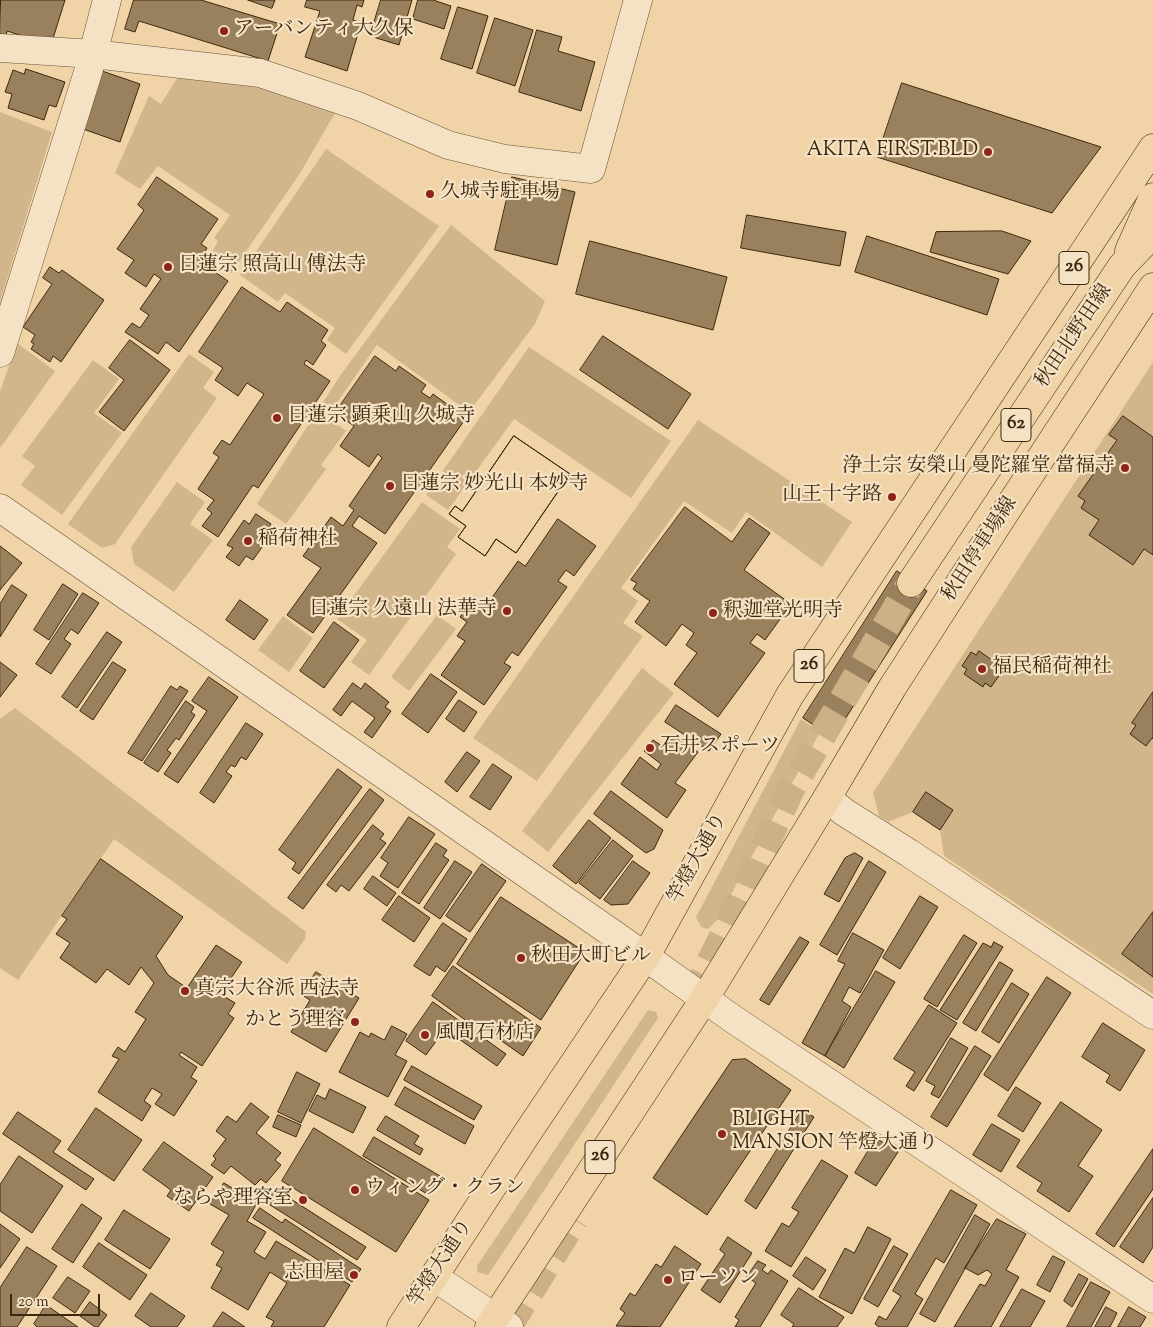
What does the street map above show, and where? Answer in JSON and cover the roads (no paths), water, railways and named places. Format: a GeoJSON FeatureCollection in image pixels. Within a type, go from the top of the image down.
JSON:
{"type":"FeatureCollection","features":[{"type":"Feature","properties":{"kind":"main road","name":"竿燈大通り"},"geometry":{"type":"LineString","coordinates":[[401,1327],[646,956],[790,695],[1153,148]]}},
{"type":"Feature","properties":{"kind":"main road","name":"62"},"geometry":{"type":"LineString","coordinates":[[1122,266],[1153,197]]}},
{"type":"Feature","properties":{"kind":"main road","name":"62"},"geometry":{"type":"LineString","coordinates":[[1122,266],[1153,234]]}},
{"type":"Feature","properties":{"kind":"main road","name":"秋田北野田線"},"geometry":{"type":"LineString","coordinates":[[911,583],[1122,266]]}},
{"type":"Feature","properties":{"kind":"main road","name":"秋田停車場線"},"geometry":{"type":"LineString","coordinates":[[827,798],[892,688],[1153,287]]}},
{"type":"Feature","properties":{"kind":"main road","name":"26"},"geometry":{"type":"LineString","coordinates":[[497,1324],[705,998],[827,798]]}},
{"type":"Feature","properties":{"kind":"street"},"geometry":{"type":"LineString","coordinates":[[0,353],[93,54],[106,0]]}},
{"type":"Feature","properties":{"kind":"street"},"geometry":{"type":"LineString","coordinates":[[0,48],[93,54],[260,73],[358,106],[448,144],[504,160],[591,169],[638,0]]}},
{"type":"Feature","properties":{"kind":"street"},"geometry":{"type":"LineString","coordinates":[[0,508],[646,956],[733,1019],[1153,1299]]}},
{"type":"Feature","properties":{"kind":"street"},"geometry":{"type":"LineString","coordinates":[[827,798],[844,812],[1153,1015]]}},
{"type":"Feature","properties":{"kind":"street"},"geometry":{"type":"LineString","coordinates":[[434,1278],[497,1324]]}},
{"type":"Feature","properties":{"kind":"tunnel"},"geometry":{"type":"LineString","coordinates":[[692,1000],[791,789],[911,583]]}},
{"type":"Feature","properties":{"kind":"tunnel"},"geometry":{"type":"LineString","coordinates":[[508,1327],[575,1219]]}},
{"type":"Feature","properties":{"kind":"place","name":"アーバンティ大久保"},"geometry":{"type":"Point","coordinates":[224,31]}},
{"type":"Feature","properties":{"kind":"place","name":"AKITA FIRST.BLD"},"geometry":{"type":"Point","coordinates":[988,152]}},
{"type":"Feature","properties":{"kind":"place","name":"久城寺駐車場"},"geometry":{"type":"Point","coordinates":[430,194]}},
{"type":"Feature","properties":{"kind":"place","name":"日蓮宗 照高山 傅法寺"},"geometry":{"type":"Point","coordinates":[168,267]}},
{"type":"Feature","properties":{"kind":"place","name":"日蓮宗 顕乗山 久城寺"},"geometry":{"type":"Point","coordinates":[277,418]}},
{"type":"Feature","properties":{"kind":"place","name":"浄土宗 安榮山 曼陀羅堂 當福寺"},"geometry":{"type":"Point","coordinates":[1125,468]}},
{"type":"Feature","properties":{"kind":"place","name":"日蓮宗 妙光山 本妙寺"},"geometry":{"type":"Point","coordinates":[390,486]}},
{"type":"Feature","properties":{"kind":"place","name":"山王十字路"},"geometry":{"type":"Point","coordinates":[892,497]}},
{"type":"Feature","properties":{"kind":"place","name":"稲荷神社"},"geometry":{"type":"Point","coordinates":[248,541]}},
{"type":"Feature","properties":{"kind":"place","name":"日蓮宗 久遠山 法華寺"},"geometry":{"type":"Point","coordinates":[507,611]}},
{"type":"Feature","properties":{"kind":"place","name":"釈迦堂光明寺"},"geometry":{"type":"Point","coordinates":[713,613]}},
{"type":"Feature","properties":{"kind":"place","name":"福民稲荷神社"},"geometry":{"type":"Point","coordinates":[982,669]}},
{"type":"Feature","properties":{"kind":"place","name":"石井スポーツ"},"geometry":{"type":"Point","coordinates":[650,748]}},
{"type":"Feature","properties":{"kind":"place","name":"秋田大町ビル"},"geometry":{"type":"Point","coordinates":[521,958]}},
{"type":"Feature","properties":{"kind":"place","name":"真宗大谷派 西法寺"},"geometry":{"type":"Point","coordinates":[185,991]}},
{"type":"Feature","properties":{"kind":"place","name":"かとう理容"},"geometry":{"type":"Point","coordinates":[355,1022]}},
{"type":"Feature","properties":{"kind":"place","name":"風間石材店"},"geometry":{"type":"Point","coordinates":[425,1035]}},
{"type":"Feature","properties":{"kind":"place","name":"BLIGHT MANSION 竿燈大通り"},"geometry":{"type":"Point","coordinates":[722,1134]}},
{"type":"Feature","properties":{"kind":"place","name":"ウィング・クラン"},"geometry":{"type":"Point","coordinates":[355,1190]}},
{"type":"Feature","properties":{"kind":"place","name":"ならや理容室"},"geometry":{"type":"Point","coordinates":[303,1200]}},
{"type":"Feature","properties":{"kind":"place","name":"志田屋"},"geometry":{"type":"Point","coordinates":[354,1275]}},
{"type":"Feature","properties":{"kind":"place","name":"ローソン"},"geometry":{"type":"Point","coordinates":[668,1280]}}]}
